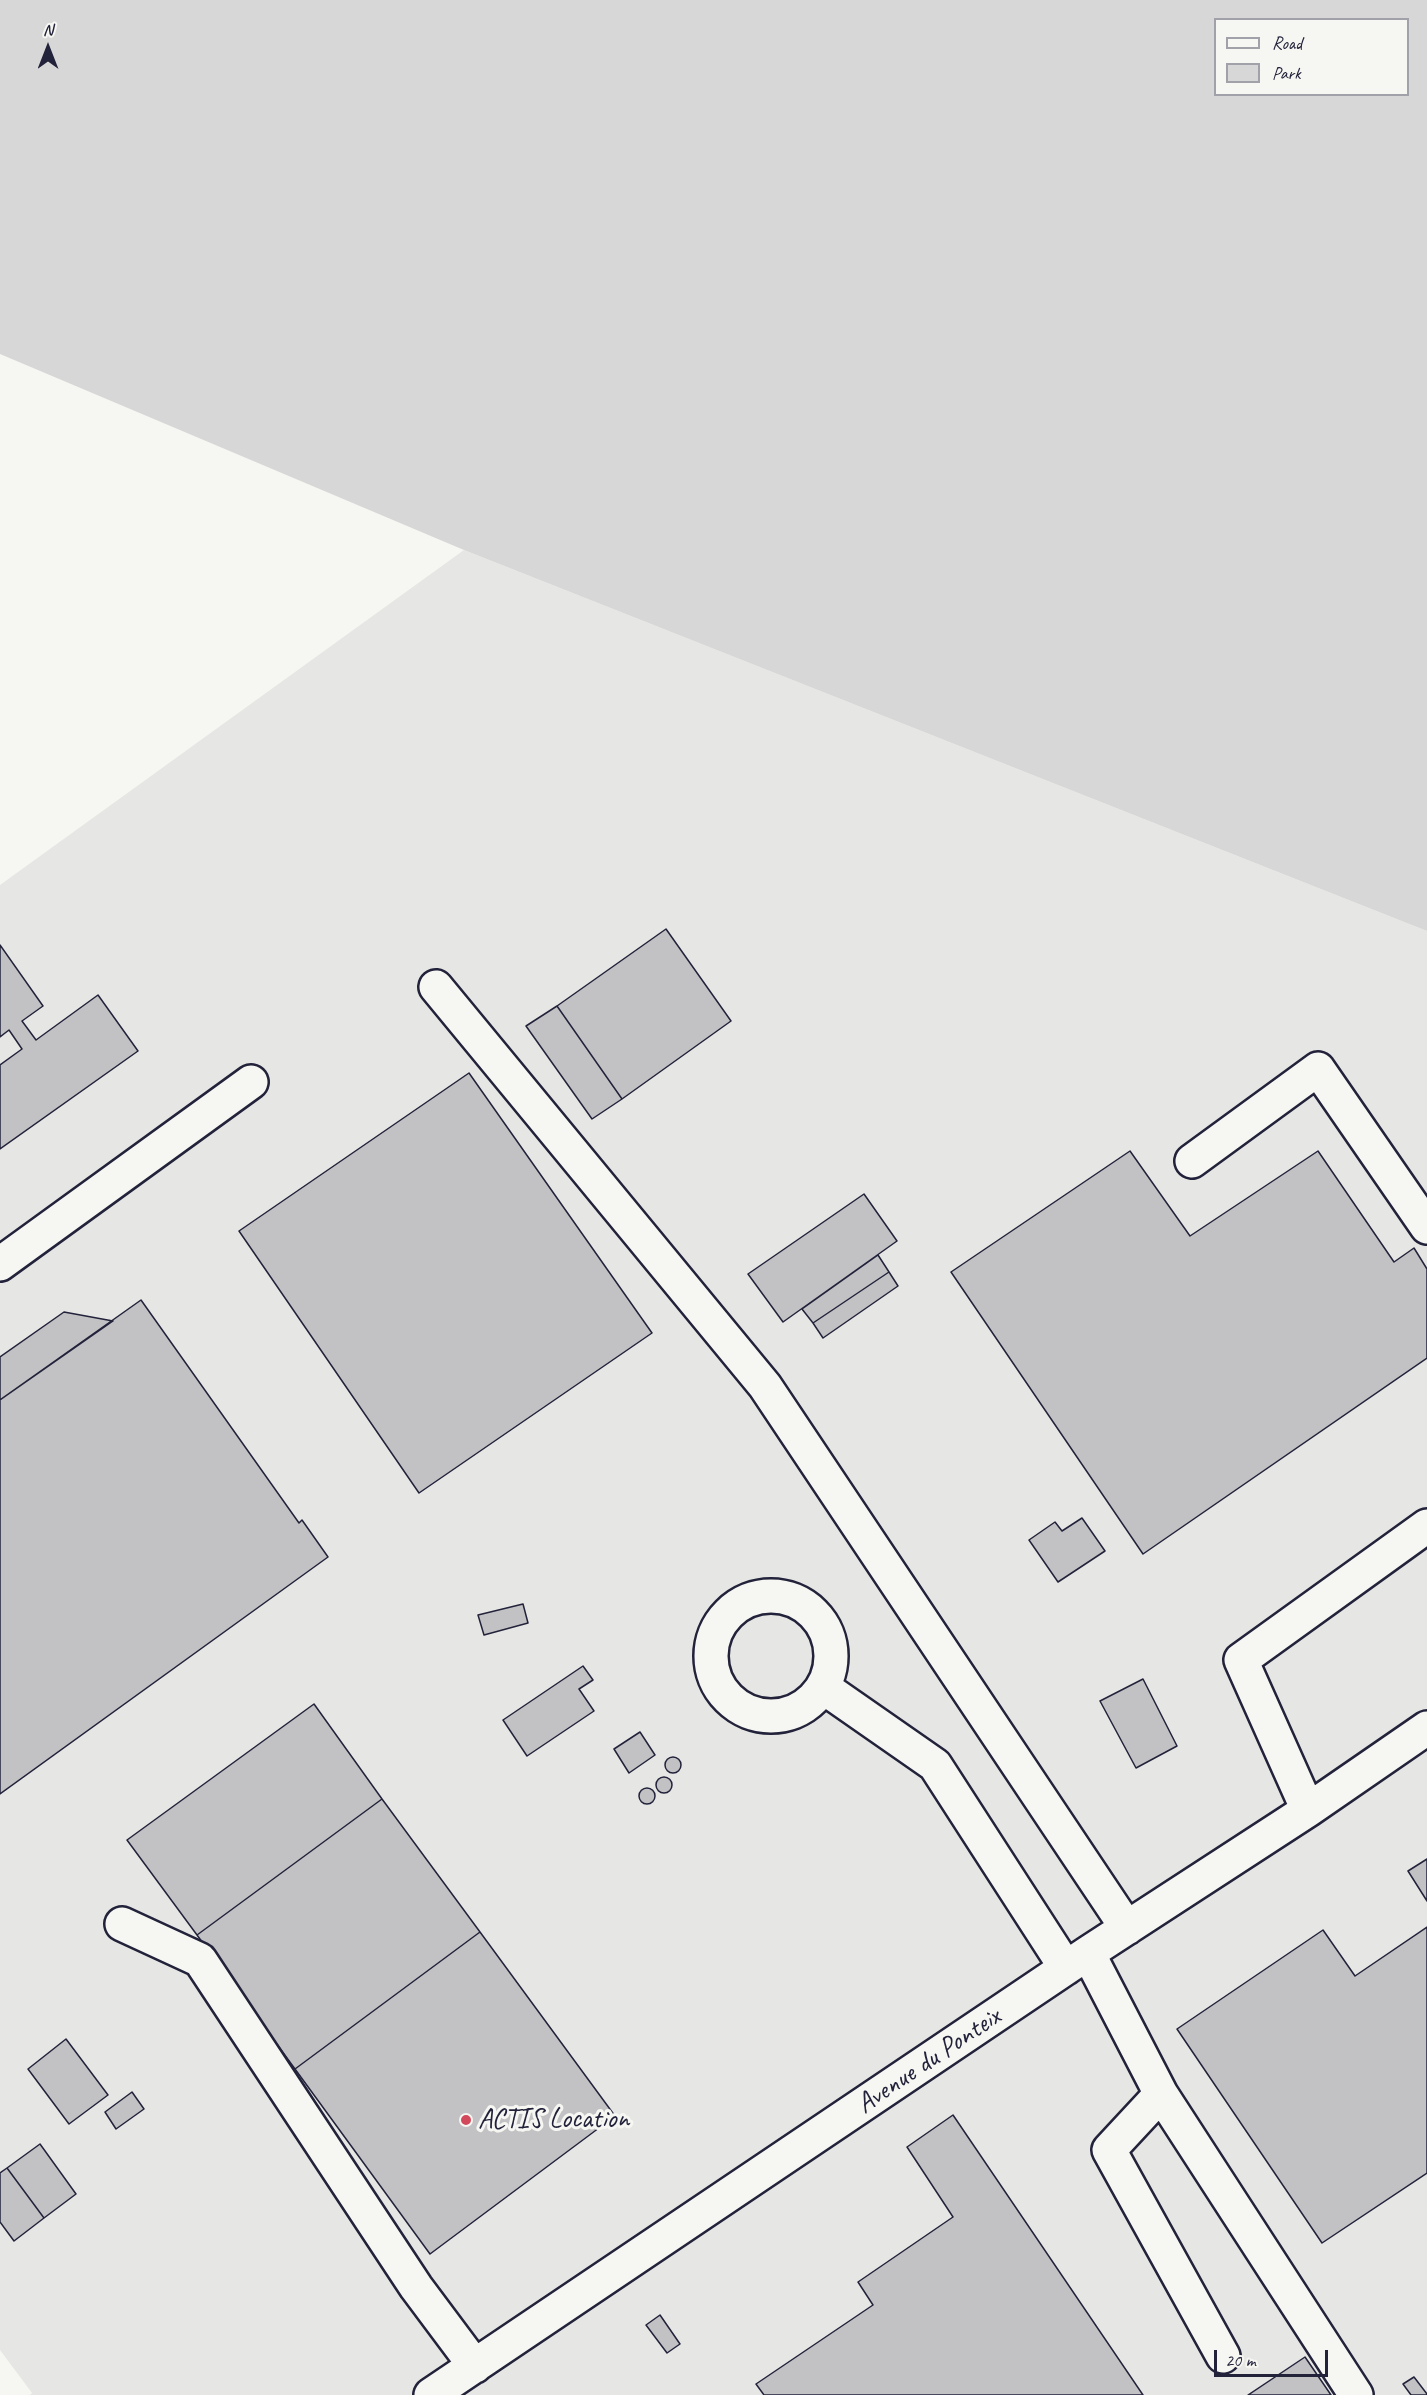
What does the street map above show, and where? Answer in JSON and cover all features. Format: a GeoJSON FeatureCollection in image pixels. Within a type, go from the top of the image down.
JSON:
{"type":"FeatureCollection","features":[{"type":"Feature","properties":{"kind":"street"},"geometry":{"type":"LineString","coordinates":[[436,987],[765,1386],[1127,1928]]}},
{"type":"Feature","properties":{"kind":"street"},"geometry":{"type":"LineString","coordinates":[[1192,1161],[1318,1070],[1427,1227]]}},
{"type":"Feature","properties":{"kind":"street"},"geometry":{"type":"LineString","coordinates":[[0,1264],[251,1082]]}},
{"type":"Feature","properties":{"kind":"street"},"geometry":{"type":"LineString","coordinates":[[1308,1810],[1241,1659],[1427,1526]]}},
{"type":"Feature","properties":{"kind":"street"},"geometry":{"type":"LineString","coordinates":[[823,1687],[935,1765],[1077,1961],[1356,2395]]}},
{"type":"Feature","properties":{"kind":"street","name":"Avenue du Ponteix"},"geometry":{"type":"LineString","coordinates":[[431,2395],[1077,1961],[1308,1810],[1427,1728]]}},
{"type":"Feature","properties":{"kind":"street"},"geometry":{"type":"LineString","coordinates":[[122,1924],[200,1960],[416,2288],[475,2366]]}},
{"type":"Feature","properties":{"kind":"street"},"geometry":{"type":"LineString","coordinates":[[1161,2094],[1109,2150],[1222,2356]]}},
{"type":"Feature","properties":{"kind":"shaded area"},"geometry":{"type":"Polygon","coordinates":[[[464,550],[1427,931],[1427,2395],[30,2395],[32,2393],[0,2350],[0,885],[464,550]]]}},
{"type":"Feature","properties":{"kind":"green space"},"geometry":{"type":"Polygon","coordinates":[[[0,0],[1427,0],[1427,931],[464,550],[0,354],[0,0]]]}},
{"type":"Feature","properties":{"kind":"building"},"geometry":{"type":"Polygon","coordinates":[[[666,929],[731,1021],[622,1099],[557,1006],[666,929]]]}},
{"type":"Feature","properties":{"kind":"building"},"geometry":{"type":"Polygon","coordinates":[[[0,945],[43,1006],[22,1021],[36,1040],[98,995],[138,1051],[0,1149],[0,1065],[22,1049],[9,1030],[0,1037],[0,945]]]}},
{"type":"Feature","properties":{"kind":"building"},"geometry":{"type":"Polygon","coordinates":[[[557,1006],[622,1099],[592,1119],[526,1026],[557,1006]]]}},
{"type":"Feature","properties":{"kind":"building"},"geometry":{"type":"Polygon","coordinates":[[[469,1073],[652,1333],[419,1493],[239,1231],[469,1073]]]}},
{"type":"Feature","properties":{"kind":"building"},"geometry":{"type":"Polygon","coordinates":[[[1130,1151],[1190,1236],[1318,1151],[1394,1262],[1414,1248],[1427,1269],[1427,1358],[1143,1554],[951,1272],[1130,1151]]]}},
{"type":"Feature","properties":{"kind":"building"},"geometry":{"type":"Polygon","coordinates":[[[864,1194],[897,1241],[783,1322],[748,1274],[864,1194]]]}},
{"type":"Feature","properties":{"kind":"building"},"geometry":{"type":"Polygon","coordinates":[[[878,1255],[889,1272],[813,1323],[802,1309],[878,1255]]]}},
{"type":"Feature","properties":{"kind":"building"},"geometry":{"type":"Polygon","coordinates":[[[889,1272],[898,1286],[823,1338],[813,1323],[889,1272]]]}},
{"type":"Feature","properties":{"kind":"building"},"geometry":{"type":"Polygon","coordinates":[[[141,1300],[299,1523],[302,1520],[328,1557],[0,1794],[0,1400],[141,1300]]]}},
{"type":"Feature","properties":{"kind":"building"},"geometry":{"type":"Polygon","coordinates":[[[64,1312],[113,1321],[0,1400],[0,1357],[64,1312]]]}},
{"type":"Feature","properties":{"kind":"building"},"geometry":{"type":"Polygon","coordinates":[[[1082,1518],[1105,1551],[1058,1582],[1029,1540],[1055,1522],[1062,1531],[1082,1518]]]}},
{"type":"Feature","properties":{"kind":"building"},"geometry":{"type":"Polygon","coordinates":[[[523,1604],[528,1623],[484,1635],[478,1615],[523,1604]]]}},
{"type":"Feature","properties":{"kind":"building"},"geometry":{"type":"Polygon","coordinates":[[[583,1666],[593,1680],[579,1689],[594,1711],[527,1756],[503,1720],[583,1666]]]}},
{"type":"Feature","properties":{"kind":"building"},"geometry":{"type":"Polygon","coordinates":[[[1143,1679],[1177,1746],[1136,1768],[1100,1701],[1143,1679]]]}},
{"type":"Feature","properties":{"kind":"building"},"geometry":{"type":"Polygon","coordinates":[[[314,1704],[382,1799],[197,1935],[127,1840],[314,1704]]]}},
{"type":"Feature","properties":{"kind":"building"},"geometry":{"type":"Polygon","coordinates":[[[640,1732],[655,1755],[629,1773],[614,1749],[640,1732]]]}},
{"type":"Feature","properties":{"kind":"building"},"geometry":{"type":"Polygon","coordinates":[[[670,1757],[676,1757],[681,1765],[679,1771],[670,1773],[665,1768],[665,1762],[670,1757]]]}},
{"type":"Feature","properties":{"kind":"building"},"geometry":{"type":"Polygon","coordinates":[[[661,1777],[667,1777],[672,1785],[670,1791],[661,1793],[656,1788],[656,1782],[661,1777]]]}},
{"type":"Feature","properties":{"kind":"building"},"geometry":{"type":"Polygon","coordinates":[[[644,1788],[650,1788],[655,1796],[653,1802],[644,1804],[639,1799],[639,1793],[644,1788]]]}},
{"type":"Feature","properties":{"kind":"building"},"geometry":{"type":"Polygon","coordinates":[[[382,1799],[480,1932],[295,2069],[197,1935],[382,1799]]]}},
{"type":"Feature","properties":{"kind":"building"},"geometry":{"type":"Polygon","coordinates":[[[1427,1859],[1427,1901],[1408,1871],[1427,1859]]]}},
{"type":"Feature","properties":{"kind":"building"},"geometry":{"type":"Polygon","coordinates":[[[1427,1927],[1427,2173],[1322,2243],[1177,2029],[1323,1930],[1355,1976],[1427,1927]]]}},
{"type":"Feature","properties":{"kind":"building"},"geometry":{"type":"Polygon","coordinates":[[[480,1932],[615,2116],[430,2254],[295,2069],[480,1932]]]}},
{"type":"Feature","properties":{"kind":"building"},"geometry":{"type":"Polygon","coordinates":[[[66,2039],[108,2095],[69,2124],[28,2069],[66,2039]]]}},
{"type":"Feature","properties":{"kind":"building"},"geometry":{"type":"Polygon","coordinates":[[[132,2092],[144,2109],[116,2129],[105,2112],[132,2092]]]}},
{"type":"Feature","properties":{"kind":"building"},"geometry":{"type":"Polygon","coordinates":[[[953,2115],[1143,2395],[764,2395],[756,2384],[873,2305],[858,2282],[953,2217],[907,2147],[953,2115]]]}},
{"type":"Feature","properties":{"kind":"building"},"geometry":{"type":"Polygon","coordinates":[[[40,2144],[76,2194],[44,2218],[7,2168],[40,2144]]]}},
{"type":"Feature","properties":{"kind":"building"},"geometry":{"type":"Polygon","coordinates":[[[7,2168],[44,2218],[14,2241],[0,2222],[0,2173],[7,2168]]]}},
{"type":"Feature","properties":{"kind":"building"},"geometry":{"type":"Polygon","coordinates":[[[660,2315],[680,2344],[667,2353],[646,2325],[660,2315]]]}},
{"type":"Feature","properties":{"kind":"building"},"geometry":{"type":"Polygon","coordinates":[[[1305,2357],[1331,2395],[1248,2395],[1305,2357]]]}},
{"type":"Feature","properties":{"kind":"building"},"geometry":{"type":"Polygon","coordinates":[[[1414,2377],[1427,2395],[1411,2395],[1403,2384],[1414,2377]]]}},
{"type":"Feature","properties":{"kind":"place","name":"ACTIS Location"},"geometry":{"type":"Point","coordinates":[466,2120]}}]}
